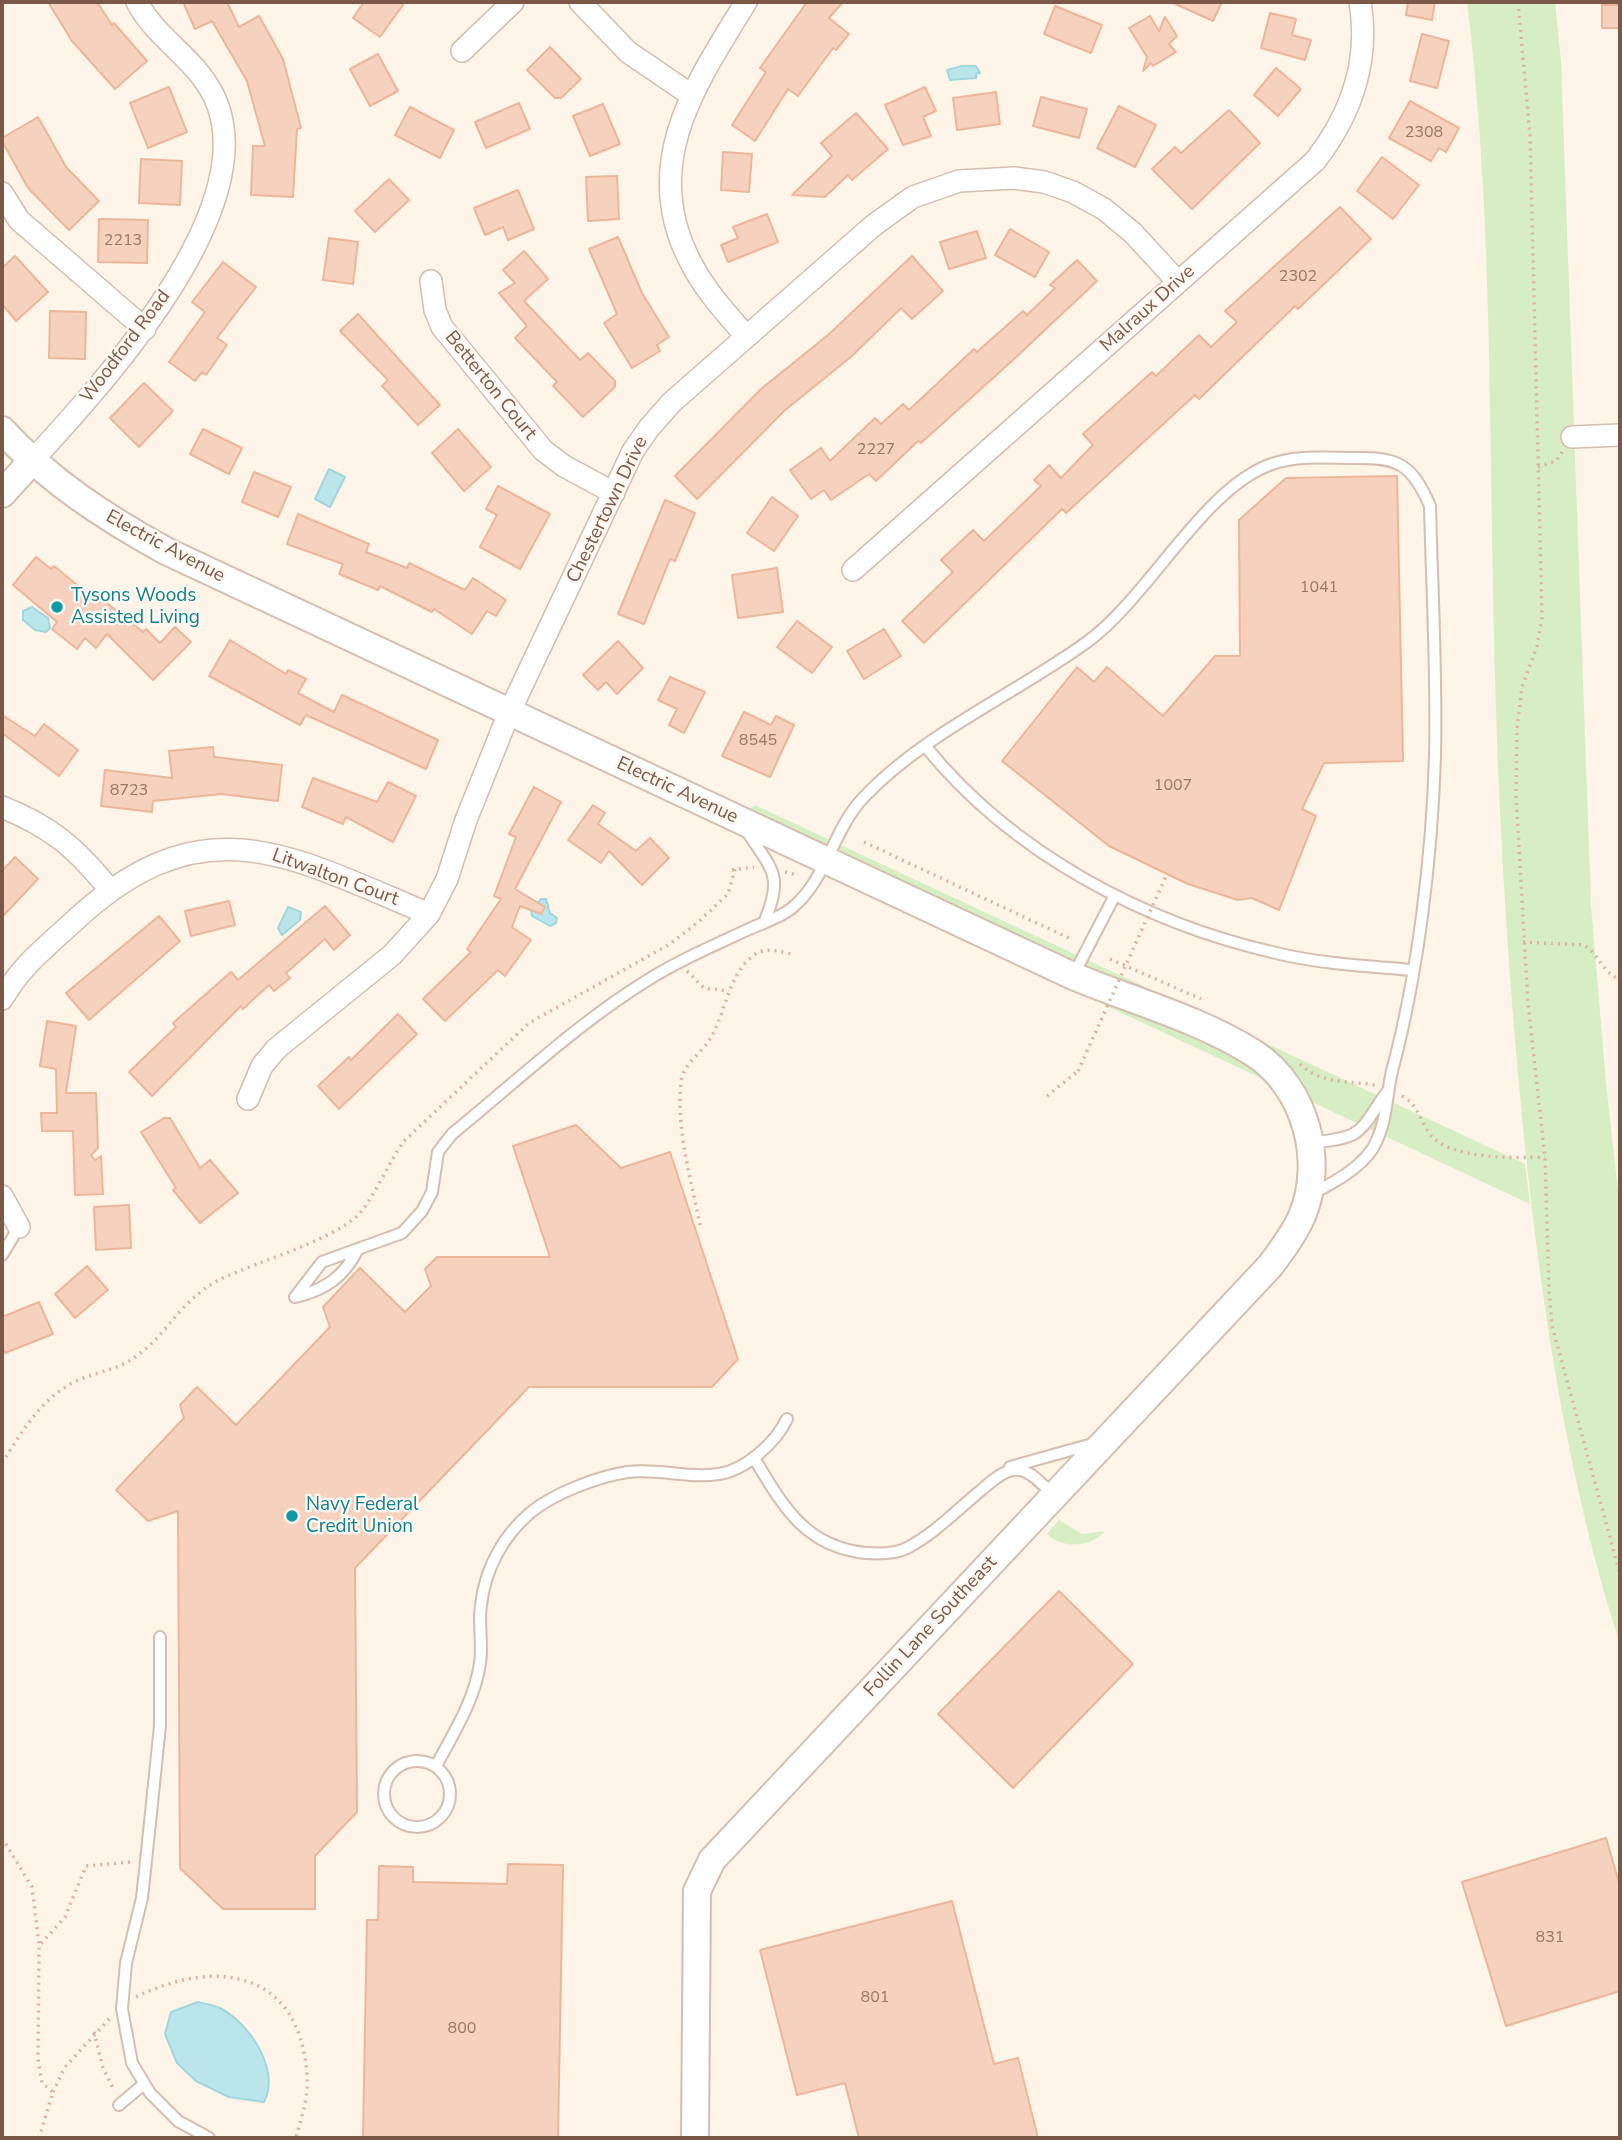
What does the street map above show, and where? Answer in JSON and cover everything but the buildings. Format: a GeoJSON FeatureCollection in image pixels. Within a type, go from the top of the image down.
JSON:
{"type":"FeatureCollection","features":[{"type":"Feature","properties":{"kind":"street","name":"Woodford Road"},"geometry":{"type":"LineString","coordinates":[[2,494],[145,329],[193,246],[216,191],[224,153],[218,106],[206,81],[193,63],[144,15],[137,2]]}},
{"type":"Feature","properties":{"kind":"street"},"geometry":{"type":"LineString","coordinates":[[462,51],[513,2]]}},
{"type":"Feature","properties":{"kind":"street"},"geometry":{"type":"LineString","coordinates":[[580,2],[628,52],[691,95]]}},
{"type":"Feature","properties":{"kind":"street"},"geometry":{"type":"LineString","coordinates":[[746,2],[691,95],[675,136],[670,169],[671,198],[688,258],[704,285],[746,336]]}},
{"type":"Feature","properties":{"kind":"street","name":"Malraux Drive"},"geometry":{"type":"LineString","coordinates":[[853,570],[1299,177],[1335,136],[1355,90],[1361,61],[1360,2]]}},
{"type":"Feature","properties":{"kind":"street","name":"Chestertown Drive"},"geometry":{"type":"LineString","coordinates":[[248,1099],[262,1066],[276,1049],[392,955],[429,914],[447,879],[466,820],[509,713],[633,451],[671,402],[746,336],[874,225],[913,197],[950,183],[979,178],[1014,178],[1073,192],[1104,209],[1133,233],[1178,282]]}},
{"type":"Feature","properties":{"kind":"street"},"geometry":{"type":"LineString","coordinates":[[2,193],[19,220],[145,329]]}},
{"type":"Feature","properties":{"kind":"street","name":"Betterton Court"},"geometry":{"type":"LineString","coordinates":[[431,281],[435,310],[442,327],[528,434],[564,466],[614,493]]}},
{"type":"Feature","properties":{"kind":"street","name":"Electric Avenue"},"geometry":{"type":"LineString","coordinates":[[2,430],[32,461],[76,496],[166,551],[1073,976],[1191,1022],[1254,1054],[1285,1083],[1299,1105],[1310,1143],[1312,1170]]}},
{"type":"Feature","properties":{"kind":"street"},"geometry":{"type":"LineString","coordinates":[[1572,437],[1620,435]]}},
{"type":"Feature","properties":{"kind":"street"},"geometry":{"type":"LineString","coordinates":[[2,807],[54,832],[81,854],[110,890]]}},
{"type":"Feature","properties":{"kind":"street","name":"Litwalton Court"},"geometry":{"type":"LineString","coordinates":[[5,989],[34,955],[110,890],[140,871],[171,858],[204,850],[238,848],[273,854],[332,874],[429,914]]}},
{"type":"Feature","properties":{"kind":"street","name":"Follin Lane Southeast"},"geometry":{"type":"LineString","coordinates":[[695,2138],[697,1891],[703,1874],[712,1860],[1270,1266],[1290,1238],[1307,1197],[1312,1170]]}},
{"type":"Feature","properties":{"kind":"street"},"geometry":{"type":"LineString","coordinates":[[2,1196],[19,1227]]}},
{"type":"Feature","properties":{"kind":"lane"},"geometry":{"type":"LineString","coordinates":[[358,1249],[343,1273],[319,1291],[295,1297],[322,1262],[401,1233],[422,1211],[432,1192],[438,1152],[452,1134],[620,997],[681,962],[790,910],[802,899],[860,800],[896,768],[926,747],[1090,640],[1135,598],[1187,533],[1242,480],[1269,464],[1289,459],[1382,457],[1402,464],[1417,478],[1430,506],[1435,754],[1413,970],[1392,1093],[1371,1151],[1330,1185],[1307,1197]]}},
{"type":"Feature","properties":{"kind":"lane"},"geometry":{"type":"LineString","coordinates":[[926,747],[952,779],[1015,832],[1114,897],[1196,929],[1276,953],[1413,970]]}},
{"type":"Feature","properties":{"kind":"lane"},"geometry":{"type":"LineString","coordinates":[[741,822],[774,877],[776,895],[764,923]]}},
{"type":"Feature","properties":{"kind":"lane"},"geometry":{"type":"LineString","coordinates":[[1073,976],[1114,897]]}},
{"type":"Feature","properties":{"kind":"lane"},"geometry":{"type":"LineString","coordinates":[[1310,1143],[1354,1137],[1364,1129],[1392,1093]]}},
{"type":"Feature","properties":{"kind":"lane"},"geometry":{"type":"LineString","coordinates":[[2,1255],[19,1227]]}},
{"type":"Feature","properties":{"kind":"lane"},"geometry":{"type":"LineString","coordinates":[[436,1766],[468,1706],[480,1664],[481,1605],[488,1570],[507,1538],[531,1512],[562,1492],[628,1472],[720,1475],[754,1458],[782,1430],[787,1419]]}},
{"type":"Feature","properties":{"kind":"lane"},"geometry":{"type":"LineString","coordinates":[[754,1458],[784,1507],[814,1537],[842,1551],[878,1554],[905,1549],[927,1536],[1013,1465],[1108,1440]]}},
{"type":"Feature","properties":{"kind":"lane"},"geometry":{"type":"LineString","coordinates":[[1000,1474],[1017,1469],[1028,1472],[1054,1496]]}},
{"type":"Feature","properties":{"kind":"lane"},"geometry":{"type":"LineString","coordinates":[[160,1637],[160,1726],[142,1898],[126,1963],[122,2009],[132,2063],[144,2084],[178,2122],[209,2138]]}},
{"type":"Feature","properties":{"kind":"lane"},"geometry":{"type":"LineString","coordinates":[[411,1761],[424,1761],[436,1766],[445,1775],[450,1787],[450,1800],[445,1812],[424,1826],[411,1826],[399,1821],[389,1812],[384,1800],[389,1775],[398,1766],[411,1761]]}},
{"type":"Feature","properties":{"kind":"lane"},"geometry":{"type":"LineString","coordinates":[[121,2104],[144,2084]]}},
{"type":"Feature","properties":{"kind":"path"},"geometry":{"type":"LineString","coordinates":[[1518,2],[1530,135],[1542,618],[1537,646],[1522,687],[1517,729],[1516,794],[1523,942],[1545,1157],[1552,1326],[1620,1570]]}},
{"type":"Feature","properties":{"kind":"path"},"geometry":{"type":"LineString","coordinates":[[1538,467],[1556,461],[1572,437]]}},
{"type":"Feature","properties":{"kind":"path"},"geometry":{"type":"LineString","coordinates":[[864,842],[1073,940]]}},
{"type":"Feature","properties":{"kind":"path"},"geometry":{"type":"LineString","coordinates":[[2,1462],[22,1429],[44,1404],[72,1383],[92,1374],[120,1368],[142,1352],[192,1298],[218,1281],[334,1232],[358,1216],[388,1163],[404,1141],[529,1023],[670,944],[723,900],[728,894],[733,869],[760,866]]}},
{"type":"Feature","properties":{"kind":"path"},"geometry":{"type":"LineString","coordinates":[[1047,1096],[1078,1072],[1167,874]]}},
{"type":"Feature","properties":{"kind":"path"},"geometry":{"type":"LineString","coordinates":[[1523,942],[1584,946],[1592,950],[1603,969],[1620,980]]}},
{"type":"Feature","properties":{"kind":"path"},"geometry":{"type":"LineString","coordinates":[[670,944],[692,979],[704,988],[729,991]]}},
{"type":"Feature","properties":{"kind":"path"},"geometry":{"type":"LineString","coordinates":[[700,1225],[684,1139],[681,1083],[690,1062],[701,1054],[718,1027],[729,991],[743,967],[760,951],[795,955]]}},
{"type":"Feature","properties":{"kind":"path"},"geometry":{"type":"LineString","coordinates":[[1392,1093],[1414,1104],[1430,1135],[1455,1148],[1488,1158],[1545,1157]]}},
{"type":"Feature","properties":{"kind":"path"},"geometry":{"type":"LineString","coordinates":[[2,1838],[33,1887],[39,1947],[38,2059],[42,2083],[53,2093]]}},
{"type":"Feature","properties":{"kind":"path"},"geometry":{"type":"LineString","coordinates":[[39,1947],[65,1917],[86,1866],[98,1862],[146,1861]]}},
{"type":"Feature","properties":{"kind":"path"},"geometry":{"type":"LineString","coordinates":[[39,2138],[53,2093],[65,2067],[94,2032],[136,1997],[167,1982],[203,1974],[238,1978],[261,1986],[286,2008],[302,2042],[307,2077],[305,2103],[296,2138]]}},
{"type":"Feature","properties":{"kind":"path"},"geometry":{"type":"LineString","coordinates":[[94,2032],[103,2068],[121,2104]]}},
{"type":"Feature","properties":{"kind":"green space"},"geometry":{"type":"Polygon","coordinates":[[[1467,2],[1555,2],[1561,61],[1591,905],[1620,1209],[1620,1644],[1586,1522],[1560,1398],[1540,1273],[1518,1078],[1507,939],[1497,730],[1485,222],[1467,2]]]}},
{"type":"Feature","properties":{"kind":"green space"},"geometry":{"type":"Polygon","coordinates":[[[755,805],[1525,1164],[1530,1204],[726,828],[755,805]]]}},
{"type":"Feature","properties":{"kind":"green space"},"geometry":{"type":"Polygon","coordinates":[[[1059,1520],[1082,1534],[1105,1531],[1092,1541],[1068,1544],[1047,1534],[1059,1520]]]}},
{"type":"Feature","properties":{"kind":"water"},"geometry":{"type":"Polygon","coordinates":[[[976,66],[980,73],[976,74],[976,78],[950,80],[947,70],[976,66]]]}},
{"type":"Feature","properties":{"kind":"water"},"geometry":{"type":"Polygon","coordinates":[[[329,469],[345,477],[330,507],[315,499],[329,469]]]}},
{"type":"Feature","properties":{"kind":"water"},"geometry":{"type":"Polygon","coordinates":[[[32,607],[48,618],[50,628],[46,632],[35,630],[23,620],[23,611],[32,607]]]}},
{"type":"Feature","properties":{"kind":"water"},"geometry":{"type":"Polygon","coordinates":[[[541,899],[546,899],[550,913],[557,918],[556,923],[550,926],[532,916],[531,911],[541,899]]]}},
{"type":"Feature","properties":{"kind":"water"},"geometry":{"type":"Polygon","coordinates":[[[288,907],[301,912],[300,920],[282,935],[278,928],[288,907]]]}},
{"type":"Feature","properties":{"kind":"water"},"geometry":{"type":"Polygon","coordinates":[[[198,2002],[220,2008],[231,2015],[251,2036],[265,2062],[268,2076],[264,2102],[229,2097],[196,2081],[177,2063],[165,2034],[171,2012],[198,2002]]]}},
{"type":"Feature","properties":{"kind":"place","name":"Tysons Woods Assisted Living"},"geometry":{"type":"Point","coordinates":[57,607]}},
{"type":"Feature","properties":{"kind":"place","name":"Navy Federal Credit Union"},"geometry":{"type":"Point","coordinates":[292,1516]}}]}
